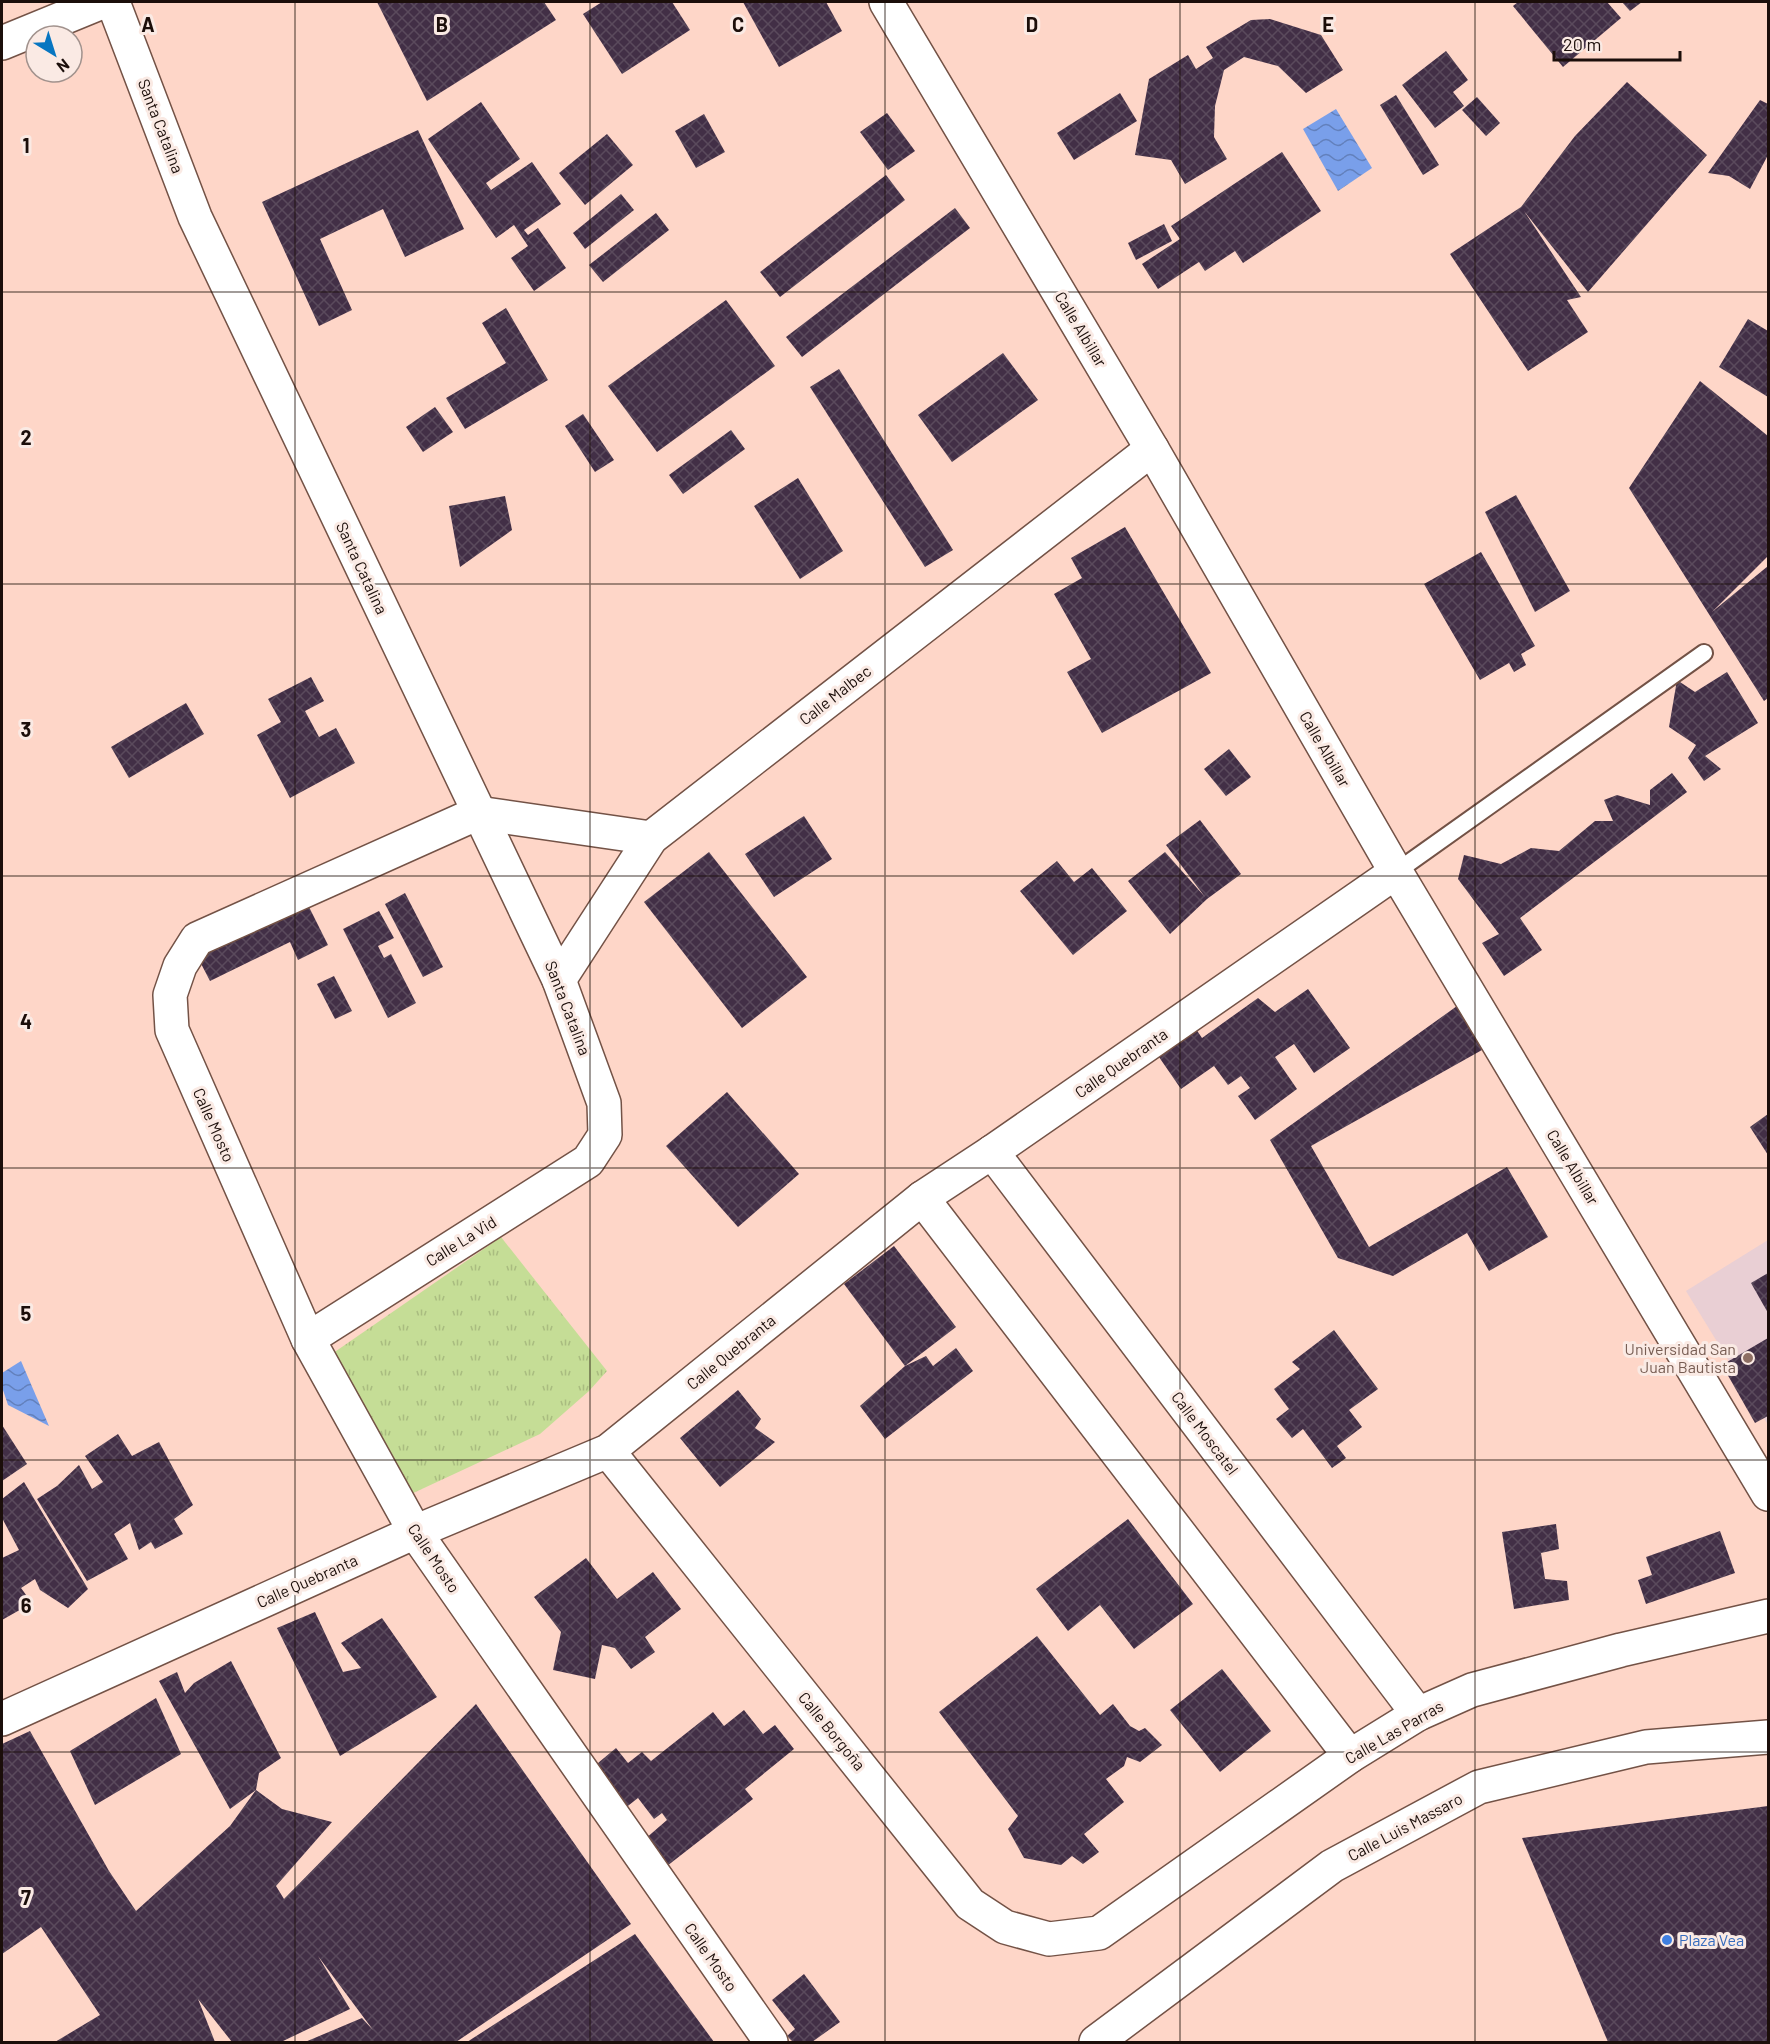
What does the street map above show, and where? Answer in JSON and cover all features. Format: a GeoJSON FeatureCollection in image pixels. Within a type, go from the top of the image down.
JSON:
{"type":"FeatureCollection","features":[{"type":"Feature","properties":{"kind":"street"},"geometry":{"type":"LineString","coordinates":[[2,43],[102,2]]}},
{"type":"Feature","properties":{"kind":"street","name":"Santa Catalina"},"geometry":{"type":"LineString","coordinates":[[113,2],[195,218],[559,980],[604,1103],[605,1135]]}},
{"type":"Feature","properties":{"kind":"street","name":"Calle Albillar"},"geometry":{"type":"LineString","coordinates":[[886,2],[1152,449],[1396,872],[1768,1494]]}},
{"type":"Feature","properties":{"kind":"street","name":"Calle Malbec"},"geometry":{"type":"LineString","coordinates":[[559,980],[651,838],[1152,449]]}},
{"type":"Feature","properties":{"kind":"street"},"geometry":{"type":"LineString","coordinates":[[478,813],[651,838]]}},
{"type":"Feature","properties":{"kind":"street","name":"Calle Mosto"},"geometry":{"type":"LineString","coordinates":[[478,813],[197,939],[180,966],[170,995],[172,1030],[308,1339],[415,1532],[771,2043]]}},
{"type":"Feature","properties":{"kind":"street","name":"Calle Quebranta"},"geometry":{"type":"LineString","coordinates":[[2,1719],[415,1532],[608,1450],[922,1198],[1396,872]]}},
{"type":"Feature","properties":{"kind":"street","name":"Calle La Vid"},"geometry":{"type":"LineString","coordinates":[[308,1339],[588,1161],[605,1135]]}},
{"type":"Feature","properties":{"kind":"street","name":"Calle Moscatel"},"geometry":{"type":"LineString","coordinates":[[992,1152],[1419,1714]]}},
{"type":"Feature","properties":{"kind":"street"},"geometry":{"type":"LineString","coordinates":[[922,1198],[1350,1756]]}},
{"type":"Feature","properties":{"kind":"street","name":"Calle Borgoña"},"geometry":{"type":"LineString","coordinates":[[608,1450],[970,1904],[1005,1927],[1049,1939],[1099,1933]]}},
{"type":"Feature","properties":{"kind":"street","name":"Calle Las Parras"},"geometry":{"type":"LineString","coordinates":[[1099,1933],[1350,1756],[1419,1714],[1472,1690],[1621,1650],[1768,1616]]}},
{"type":"Feature","properties":{"kind":"street","name":"Calle Luis Massaro"},"geometry":{"type":"LineString","coordinates":[[1096,2043],[1332,1866],[1479,1787],[1646,1747],[1768,1737]]}},
{"type":"Feature","properties":{"kind":"lane"},"geometry":{"type":"LineString","coordinates":[[1396,872],[1704,653]]}},
{"type":"Feature","properties":{"kind":"shaded area","name":"Universidad San Juan Bautista"},"geometry":{"type":"Polygon","coordinates":[[[1768,1240],[1768,1425],[1686,1291],[1768,1240]]]}},
{"type":"Feature","properties":{"kind":"green space"},"geometry":{"type":"Polygon","coordinates":[[[501,1237],[607,1371],[589,1391],[540,1434],[409,1495],[326,1358],[501,1237]]]}},
{"type":"Feature","properties":{"kind":"water"},"geometry":{"type":"Polygon","coordinates":[[[1336,109],[1372,168],[1338,191],[1303,129],[1336,109]]]}},
{"type":"Feature","properties":{"kind":"water"},"geometry":{"type":"Polygon","coordinates":[[[21,1361],[49,1426],[8,1405],[2,1387],[2,1373],[21,1361]]]}},
{"type":"Feature","properties":{"kind":"building"},"geometry":{"type":"Polygon","coordinates":[[[377,2],[544,2],[556,20],[427,101],[377,2]]]}},
{"type":"Feature","properties":{"kind":"building"},"geometry":{"type":"Polygon","coordinates":[[[602,2],[672,2],[690,30],[622,74],[583,14],[602,2]]]}},
{"type":"Feature","properties":{"kind":"building"},"geometry":{"type":"Polygon","coordinates":[[[743,2],[826,2],[842,31],[779,67],[743,2]]]}},
{"type":"Feature","properties":{"kind":"building"},"geometry":{"type":"Polygon","coordinates":[[[1518,2],[1607,2],[1621,18],[1563,67],[1513,6],[1518,2]]]}},
{"type":"Feature","properties":{"kind":"building"},"geometry":{"type":"Polygon","coordinates":[[[1622,2],[1642,2],[1630,11],[1622,2]]]}},
{"type":"Feature","properties":{"kind":"building"},"geometry":{"type":"Polygon","coordinates":[[[1270,19],[1321,35],[1343,70],[1306,93],[1278,66],[1244,57],[1224,70],[1215,106],[1214,137],[1227,159],[1185,184],[1171,160],[1135,155],[1149,79],[1188,55],[1196,69],[1213,58],[1206,47],[1251,20],[1270,19]]]}},
{"type":"Feature","properties":{"kind":"building"},"geometry":{"type":"Polygon","coordinates":[[[1446,51],[1468,80],[1453,92],[1464,106],[1435,128],[1402,85],[1446,51]]]}},
{"type":"Feature","properties":{"kind":"building"},"geometry":{"type":"Polygon","coordinates":[[[1627,82],[1707,155],[1588,292],[1524,211],[1581,297],[1567,300],[1588,332],[1528,371],[1450,254],[1521,207],[1575,136],[1627,82]]]}},
{"type":"Feature","properties":{"kind":"building"},"geometry":{"type":"Polygon","coordinates":[[[1120,93],[1137,121],[1074,160],[1057,133],[1120,93]]]}},
{"type":"Feature","properties":{"kind":"building"},"geometry":{"type":"Polygon","coordinates":[[[1396,95],[1439,165],[1423,175],[1380,105],[1396,95]]]}},
{"type":"Feature","properties":{"kind":"building"},"geometry":{"type":"Polygon","coordinates":[[[1477,97],[1500,123],[1486,136],[1462,110],[1477,97]]]}},
{"type":"Feature","properties":{"kind":"building"},"geometry":{"type":"Polygon","coordinates":[[[1760,100],[1768,104],[1768,155],[1750,189],[1729,176],[1708,173],[1760,100]]]}},
{"type":"Feature","properties":{"kind":"building"},"geometry":{"type":"Polygon","coordinates":[[[481,102],[520,159],[486,183],[491,190],[532,162],[561,204],[524,230],[528,235],[538,228],[566,268],[534,291],[511,258],[528,246],[514,225],[496,238],[428,139],[481,102]]]}},
{"type":"Feature","properties":{"kind":"building"},"geometry":{"type":"Polygon","coordinates":[[[887,113],[915,151],[888,170],[860,132],[887,113]]]}},
{"type":"Feature","properties":{"kind":"building"},"geometry":{"type":"Polygon","coordinates":[[[704,114],[725,152],[696,168],[675,131],[704,114]]]}},
{"type":"Feature","properties":{"kind":"building"},"geometry":{"type":"Polygon","coordinates":[[[418,130],[464,229],[405,257],[383,209],[320,239],[352,310],[319,326],[262,202],[418,130]]]}},
{"type":"Feature","properties":{"kind":"building"},"geometry":{"type":"Polygon","coordinates":[[[607,134],[633,165],[585,205],[559,173],[607,134]]]}},
{"type":"Feature","properties":{"kind":"building"},"geometry":{"type":"Polygon","coordinates":[[[1282,152],[1321,211],[1243,263],[1235,251],[1205,271],[1199,262],[1158,289],[1142,264],[1180,239],[1171,226],[1282,152]]]}},
{"type":"Feature","properties":{"kind":"building"},"geometry":{"type":"Polygon","coordinates":[[[886,175],[905,200],[780,297],[760,272],[886,175]]]}},
{"type":"Feature","properties":{"kind":"building"},"geometry":{"type":"Polygon","coordinates":[[[621,194],[634,210],[585,249],[573,233],[621,194]]]}},
{"type":"Feature","properties":{"kind":"building"},"geometry":{"type":"Polygon","coordinates":[[[955,208],[970,228],[802,357],[786,337],[955,208]]]}},
{"type":"Feature","properties":{"kind":"building"},"geometry":{"type":"Polygon","coordinates":[[[656,213],[669,230],[603,282],[589,265],[656,213]]]}},
{"type":"Feature","properties":{"kind":"building"},"geometry":{"type":"Polygon","coordinates":[[[1164,224],[1172,241],[1136,260],[1128,243],[1164,224]]]}},
{"type":"Feature","properties":{"kind":"building"},"geometry":{"type":"Polygon","coordinates":[[[726,300],[775,366],[657,452],[608,386],[726,300]]]}},
{"type":"Feature","properties":{"kind":"building"},"geometry":{"type":"Polygon","coordinates":[[[506,308],[548,380],[465,429],[446,398],[506,363],[482,323],[506,308]]]}},
{"type":"Feature","properties":{"kind":"building"},"geometry":{"type":"Polygon","coordinates":[[[1748,319],[1768,331],[1768,397],[1719,367],[1748,319]]]}},
{"type":"Feature","properties":{"kind":"building"},"geometry":{"type":"Polygon","coordinates":[[[1003,353],[1038,400],[952,462],[918,415],[1003,353]]]}},
{"type":"Feature","properties":{"kind":"building"},"geometry":{"type":"Polygon","coordinates":[[[839,369],[953,550],[925,567],[810,387],[839,369]]]}},
{"type":"Feature","properties":{"kind":"building"},"geometry":{"type":"Polygon","coordinates":[[[1700,381],[1768,436],[1768,556],[1712,612],[1768,566],[1768,698],[1764,701],[1629,488],[1700,381]]]}},
{"type":"Feature","properties":{"kind":"building"},"geometry":{"type":"Polygon","coordinates":[[[435,407],[453,432],[423,452],[406,427],[435,407]]]}},
{"type":"Feature","properties":{"kind":"building"},"geometry":{"type":"Polygon","coordinates":[[[583,414],[614,460],[595,472],[565,426],[583,414]]]}},
{"type":"Feature","properties":{"kind":"building"},"geometry":{"type":"Polygon","coordinates":[[[731,430],[745,449],[683,494],[669,475],[731,430]]]}},
{"type":"Feature","properties":{"kind":"building"},"geometry":{"type":"Polygon","coordinates":[[[798,478],[843,551],[800,579],[754,506],[798,478]]]}},
{"type":"Feature","properties":{"kind":"building"},"geometry":{"type":"Polygon","coordinates":[[[1516,495],[1570,591],[1535,612],[1485,512],[1516,495]]]}},
{"type":"Feature","properties":{"kind":"building"},"geometry":{"type":"Polygon","coordinates":[[[505,496],[512,530],[460,567],[449,506],[505,496]]]}},
{"type":"Feature","properties":{"kind":"building"},"geometry":{"type":"Polygon","coordinates":[[[1125,527],[1211,673],[1102,733],[1067,672],[1091,659],[1054,594],[1082,578],[1071,558],[1125,527]]]}},
{"type":"Feature","properties":{"kind":"building"},"geometry":{"type":"Polygon","coordinates":[[[1481,552],[1535,646],[1521,654],[1526,665],[1514,672],[1509,663],[1480,680],[1424,584],[1481,552]]]}},
{"type":"Feature","properties":{"kind":"building"},"geometry":{"type":"Polygon","coordinates":[[[1727,672],[1758,723],[1705,756],[1721,769],[1704,781],[1688,758],[1696,745],[1669,727],[1677,680],[1695,692],[1727,672]]]}},
{"type":"Feature","properties":{"kind":"building"},"geometry":{"type":"Polygon","coordinates":[[[311,677],[324,701],[305,711],[319,737],[336,728],[355,763],[290,798],[257,735],[281,722],[268,699],[311,677]]]}},
{"type":"Feature","properties":{"kind":"building"},"geometry":{"type":"Polygon","coordinates":[[[186,703],[204,734],[129,778],[111,747],[186,703]]]}},
{"type":"Feature","properties":{"kind":"building"},"geometry":{"type":"Polygon","coordinates":[[[1229,749],[1251,777],[1226,796],[1204,769],[1229,749]]]}},
{"type":"Feature","properties":{"kind":"building"},"geometry":{"type":"Polygon","coordinates":[[[1672,773],[1687,792],[1520,918],[1542,950],[1504,976],[1482,943],[1499,934],[1458,879],[1464,855],[1501,864],[1531,848],[1559,851],[1595,821],[1613,821],[1604,800],[1617,795],[1650,805],[1650,790],[1672,773]]]}},
{"type":"Feature","properties":{"kind":"building"},"geometry":{"type":"Polygon","coordinates":[[[804,816],[832,859],[774,897],[745,854],[804,816]]]}},
{"type":"Feature","properties":{"kind":"building"},"geometry":{"type":"Polygon","coordinates":[[[1200,820],[1241,874],[1207,899],[1170,934],[1128,881],[1165,852],[1205,897],[1166,845],[1200,820]]]}},
{"type":"Feature","properties":{"kind":"building"},"geometry":{"type":"Polygon","coordinates":[[[709,852],[807,977],[742,1028],[644,902],[709,852]]]}},
{"type":"Feature","properties":{"kind":"building"},"geometry":{"type":"Polygon","coordinates":[[[1057,861],[1074,882],[1092,868],[1127,911],[1073,955],[1020,891],[1057,861]]]}},
{"type":"Feature","properties":{"kind":"building"},"geometry":{"type":"Polygon","coordinates":[[[405,893],[443,967],[423,977],[385,904],[405,893]]]}},
{"type":"Feature","properties":{"kind":"building"},"geometry":{"type":"Polygon","coordinates":[[[306,901],[328,945],[298,960],[290,942],[210,981],[196,954],[306,901]]]}},
{"type":"Feature","properties":{"kind":"building"},"geometry":{"type":"Polygon","coordinates":[[[379,911],[394,938],[378,946],[384,958],[391,954],[416,1003],[388,1018],[343,929],[379,911]]]}},
{"type":"Feature","properties":{"kind":"building"},"geometry":{"type":"Polygon","coordinates":[[[334,976],[352,1011],[335,1019],[317,984],[334,976]]]}},
{"type":"Feature","properties":{"kind":"building"},"geometry":{"type":"Polygon","coordinates":[[[1308,989],[1350,1048],[1314,1073],[1294,1044],[1275,1057],[1297,1089],[1255,1120],[1238,1096],[1250,1088],[1241,1076],[1228,1085],[1214,1066],[1181,1089],[1150,1044],[1188,1017],[1202,1038],[1258,998],[1275,1012],[1308,989]]]}},
{"type":"Feature","properties":{"kind":"building"},"geometry":{"type":"Polygon","coordinates":[[[1457,1006],[1482,1050],[1311,1146],[1369,1247],[1507,1167],[1548,1237],[1489,1271],[1467,1233],[1393,1276],[1338,1258],[1270,1140],[1457,1006]]]}},
{"type":"Feature","properties":{"kind":"building"},"geometry":{"type":"Polygon","coordinates":[[[727,1092],[799,1174],[738,1227],[666,1146],[727,1092]]]}},
{"type":"Feature","properties":{"kind":"building"},"geometry":{"type":"Polygon","coordinates":[[[1768,1114],[1768,1155],[1750,1127],[1768,1114]]]}},
{"type":"Feature","properties":{"kind":"building"},"geometry":{"type":"Polygon","coordinates":[[[894,1246],[956,1327],[905,1366],[844,1284],[894,1246]]]}},
{"type":"Feature","properties":{"kind":"building"},"geometry":{"type":"Polygon","coordinates":[[[1768,1273],[1768,1313],[1751,1283],[1768,1273]]]}},
{"type":"Feature","properties":{"kind":"building"},"geometry":{"type":"Polygon","coordinates":[[[1334,1330],[1378,1389],[1349,1410],[1362,1427],[1337,1446],[1346,1458],[1332,1468],[1303,1429],[1292,1438],[1276,1419],[1289,1409],[1274,1389],[1300,1369],[1292,1362],[1334,1330]]]}},
{"type":"Feature","properties":{"kind":"building"},"geometry":{"type":"Polygon","coordinates":[[[1768,1338],[1768,1416],[1755,1423],[1722,1365],[1768,1338]]]}},
{"type":"Feature","properties":{"kind":"building"},"geometry":{"type":"Polygon","coordinates":[[[956,1348],[973,1371],[885,1439],[860,1406],[905,1366],[926,1356],[933,1366],[956,1348]]]}},
{"type":"Feature","properties":{"kind":"building"},"geometry":{"type":"Polygon","coordinates":[[[738,1390],[761,1419],[755,1428],[775,1442],[720,1487],[680,1438],[738,1390]]]}},
{"type":"Feature","properties":{"kind":"building"},"geometry":{"type":"Polygon","coordinates":[[[2,1425],[27,1464],[2,1481],[2,1425]]]}},
{"type":"Feature","properties":{"kind":"building"},"geometry":{"type":"Polygon","coordinates":[[[118,1434],[132,1456],[159,1442],[193,1505],[174,1519],[183,1534],[155,1549],[151,1542],[139,1550],[130,1523],[114,1534],[128,1559],[87,1581],[37,1499],[57,1486],[79,1465],[92,1489],[103,1482],[85,1456],[118,1434]]]}},
{"type":"Feature","properties":{"kind":"building"},"geometry":{"type":"Polygon","coordinates":[[[24,1482],[88,1589],[68,1608],[40,1590],[35,1579],[21,1588],[32,1603],[2,1620],[2,1558],[19,1550],[2,1518],[2,1499],[24,1482]]]}},
{"type":"Feature","properties":{"kind":"building"},"geometry":{"type":"Polygon","coordinates":[[[1128,1519],[1193,1604],[1134,1649],[1100,1605],[1068,1631],[1036,1589],[1128,1519]]]}},
{"type":"Feature","properties":{"kind":"building"},"geometry":{"type":"Polygon","coordinates":[[[1556,1524],[1559,1549],[1541,1553],[1545,1579],[1567,1581],[1569,1600],[1514,1609],[1502,1532],[1556,1524]]]}},
{"type":"Feature","properties":{"kind":"building"},"geometry":{"type":"Polygon","coordinates":[[[1720,1531],[1735,1573],[1646,1604],[1638,1580],[1652,1575],[1646,1557],[1720,1531]]]}},
{"type":"Feature","properties":{"kind":"building"},"geometry":{"type":"Polygon","coordinates":[[[586,1558],[617,1599],[653,1572],[681,1609],[645,1637],[655,1652],[631,1669],[615,1648],[602,1645],[595,1679],[553,1670],[561,1632],[534,1597],[586,1558]]]}},
{"type":"Feature","properties":{"kind":"building"},"geometry":{"type":"Polygon","coordinates":[[[315,1612],[343,1672],[361,1668],[341,1643],[382,1618],[437,1697],[340,1756],[277,1628],[315,1612]]]}},
{"type":"Feature","properties":{"kind":"building"},"geometry":{"type":"Polygon","coordinates":[[[1037,1636],[1100,1715],[1113,1704],[1130,1726],[1139,1731],[1145,1728],[1162,1745],[1140,1762],[1127,1757],[1124,1766],[1106,1779],[1124,1802],[1084,1834],[1099,1852],[1083,1864],[1072,1856],[1061,1865],[1024,1858],[1008,1829],[1018,1816],[939,1712],[1037,1636]]]}},
{"type":"Feature","properties":{"kind":"building"},"geometry":{"type":"Polygon","coordinates":[[[231,1661],[281,1758],[259,1773],[256,1790],[230,1809],[159,1681],[177,1672],[185,1693],[194,1683],[231,1661]]]}},
{"type":"Feature","properties":{"kind":"building"},"geometry":{"type":"Polygon","coordinates":[[[1222,1669],[1271,1731],[1220,1772],[1170,1710],[1222,1669]]]}},
{"type":"Feature","properties":{"kind":"building"},"geometry":{"type":"Polygon","coordinates":[[[156,1698],[181,1754],[95,1805],[70,1751],[156,1698]]]}},
{"type":"Feature","properties":{"kind":"building"},"geometry":{"type":"Polygon","coordinates":[[[476,1704],[631,1924],[456,2042],[305,2042],[362,2018],[373,2030],[318,1956],[350,2009],[281,2042],[232,2042],[198,1999],[215,2042],[55,2042],[100,2015],[41,1927],[2,1954],[2,1744],[30,1731],[109,1871],[136,1911],[230,1826],[256,1790],[282,1809],[332,1822],[276,1886],[284,1899],[476,1704]]]}},
{"type":"Feature","properties":{"kind":"building"},"geometry":{"type":"Polygon","coordinates":[[[744,1710],[763,1734],[775,1725],[794,1749],[745,1789],[753,1799],[667,1866],[645,1839],[667,1820],[662,1813],[654,1819],[638,1798],[624,1809],[592,1768],[616,1748],[628,1763],[642,1752],[651,1761],[713,1712],[724,1726],[744,1710]]]}},
{"type":"Feature","properties":{"kind":"building","name":"Plaza Vea"},"geometry":{"type":"Polygon","coordinates":[[[1768,1806],[1768,2042],[1608,2042],[1522,1838],[1768,1806]]]}},
{"type":"Feature","properties":{"kind":"building"},"geometry":{"type":"Polygon","coordinates":[[[635,1934],[714,2042],[467,2042],[635,1934]]]}},
{"type":"Feature","properties":{"kind":"building"},"geometry":{"type":"Polygon","coordinates":[[[804,1974],[840,2022],[812,2042],[793,2042],[787,2036],[795,2029],[772,2000],[804,1974]]]}},
{"type":"Feature","properties":{"kind":"place","name":"Universidad San Juan Bautista"},"geometry":{"type":"Point","coordinates":[1748,1358]}},
{"type":"Feature","properties":{"kind":"place","name":"Plaza Vea"},"geometry":{"type":"Point","coordinates":[1667,1940]}}]}
